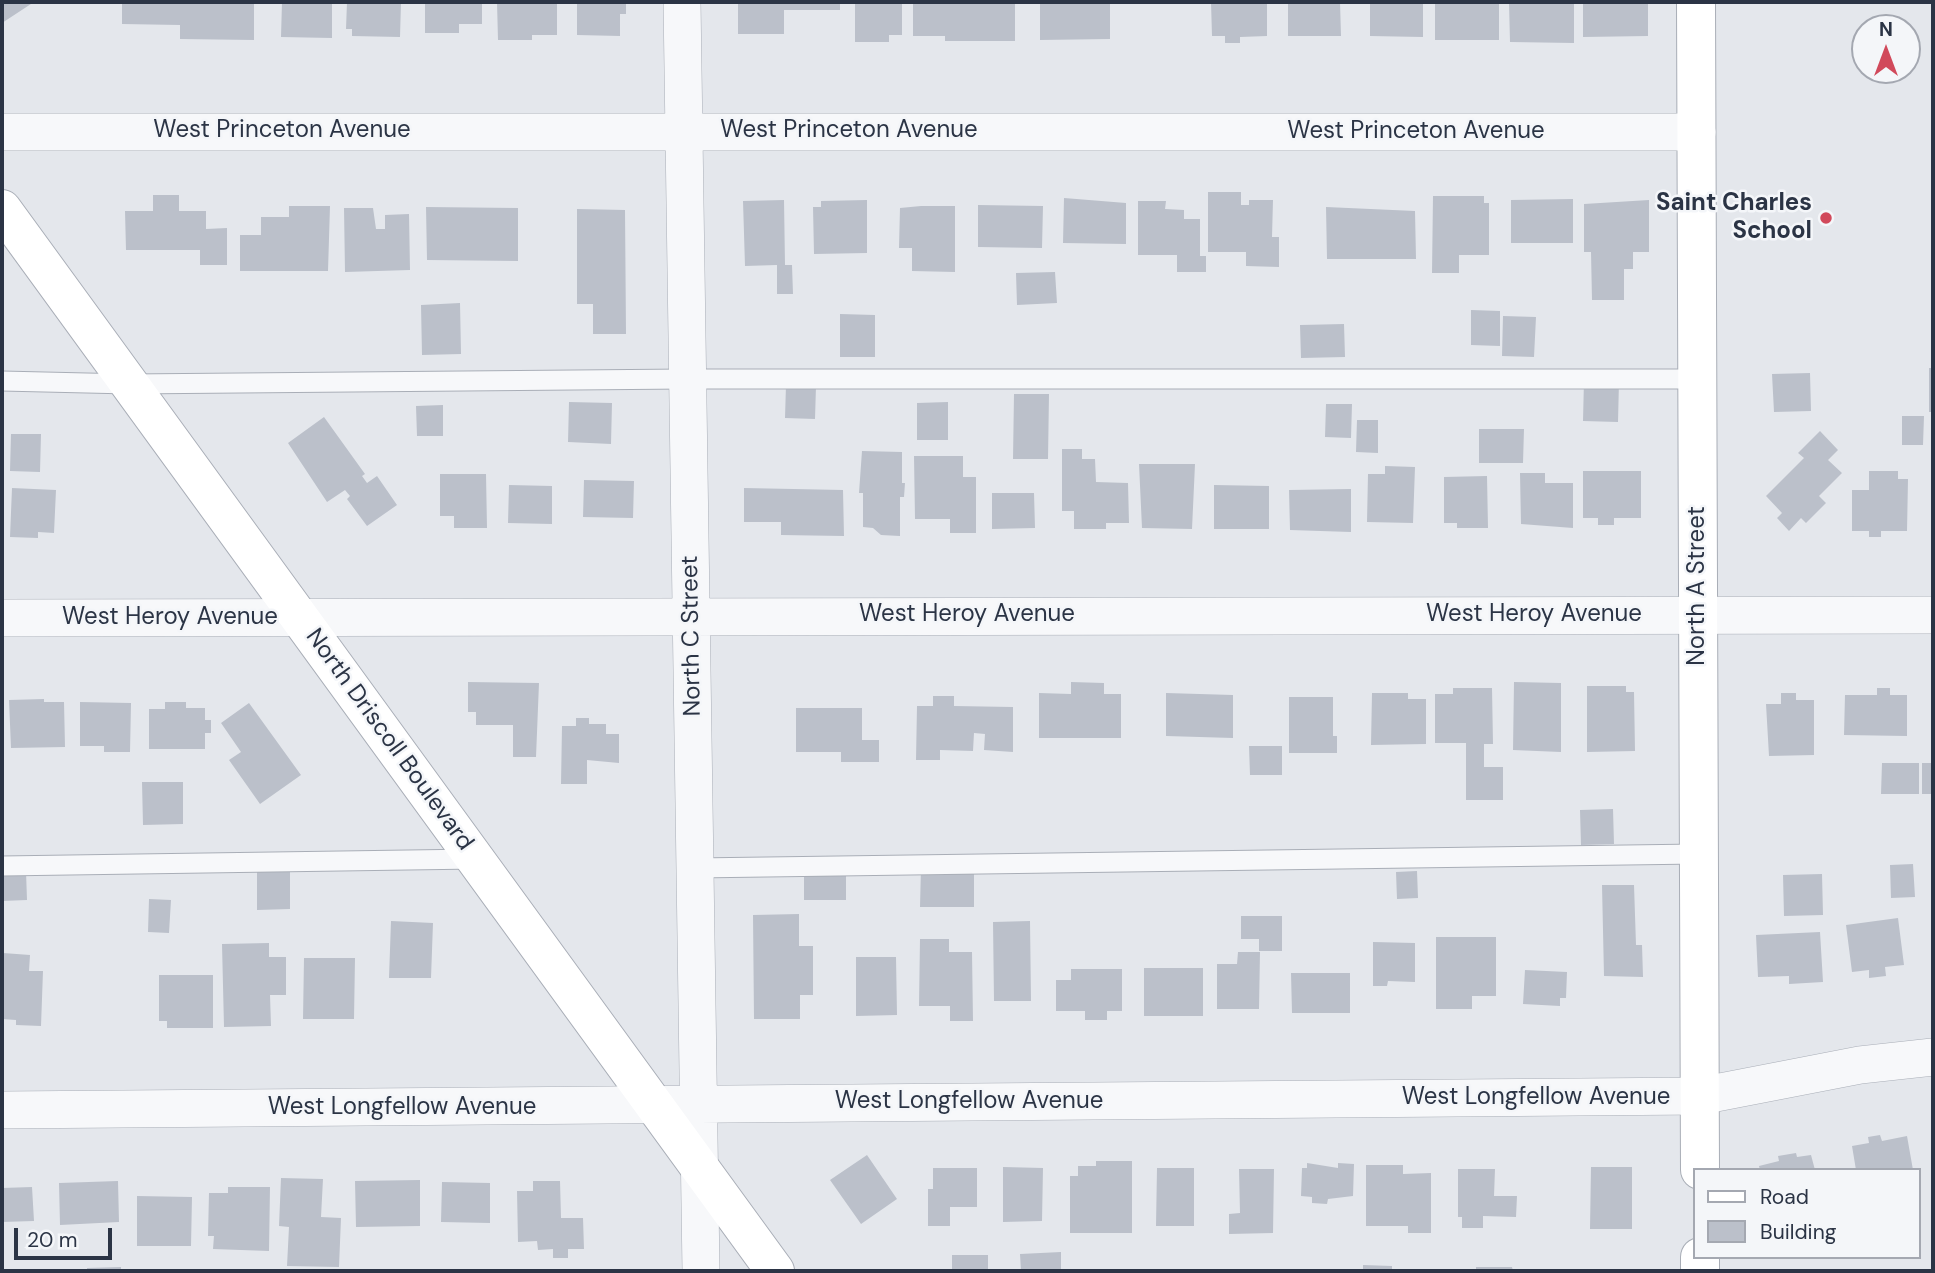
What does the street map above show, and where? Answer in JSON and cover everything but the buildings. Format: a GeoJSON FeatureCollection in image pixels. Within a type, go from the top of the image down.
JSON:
{"type":"FeatureCollection","features":[{"type":"Feature","properties":{"kind":"main road","name":"North A Street"},"geometry":{"type":"LineString","coordinates":[[1696,2],[1700,1168]]}},
{"type":"Feature","properties":{"kind":"main road","name":"North Driscoll Boulevard"},"geometry":{"type":"LineString","coordinates":[[2,209],[775,1271]]}},
{"type":"Feature","properties":{"kind":"street","name":"North C Street"},"geometry":{"type":"LineString","coordinates":[[682,2],[701,1271]]}},
{"type":"Feature","properties":{"kind":"street","name":"West Princeton Avenue"},"geometry":{"type":"LineString","coordinates":[[2,132],[1697,132]]}},
{"type":"Feature","properties":{"kind":"street","name":"West Heroy Avenue"},"geometry":{"type":"LineString","coordinates":[[2,618],[1933,615]]}},
{"type":"Feature","properties":{"kind":"street","name":"West Longfellow Avenue"},"geometry":{"type":"LineString","coordinates":[[2,1110],[1700,1096],[1860,1065],[1933,1057]]}},
{"type":"Feature","properties":{"kind":"lane"},"geometry":{"type":"LineString","coordinates":[[2,380],[129,384],[687,379],[1697,379]]}},
{"type":"Feature","properties":{"kind":"lane"},"geometry":{"type":"LineString","coordinates":[[695,868],[1698,854]]}},
{"type":"Feature","properties":{"kind":"lane"},"geometry":{"type":"LineString","coordinates":[[2,866],[476,859]]}},
{"type":"Feature","properties":{"kind":"place","name":"Saint Charles School"},"geometry":{"type":"Point","coordinates":[1826,218]}}]}
